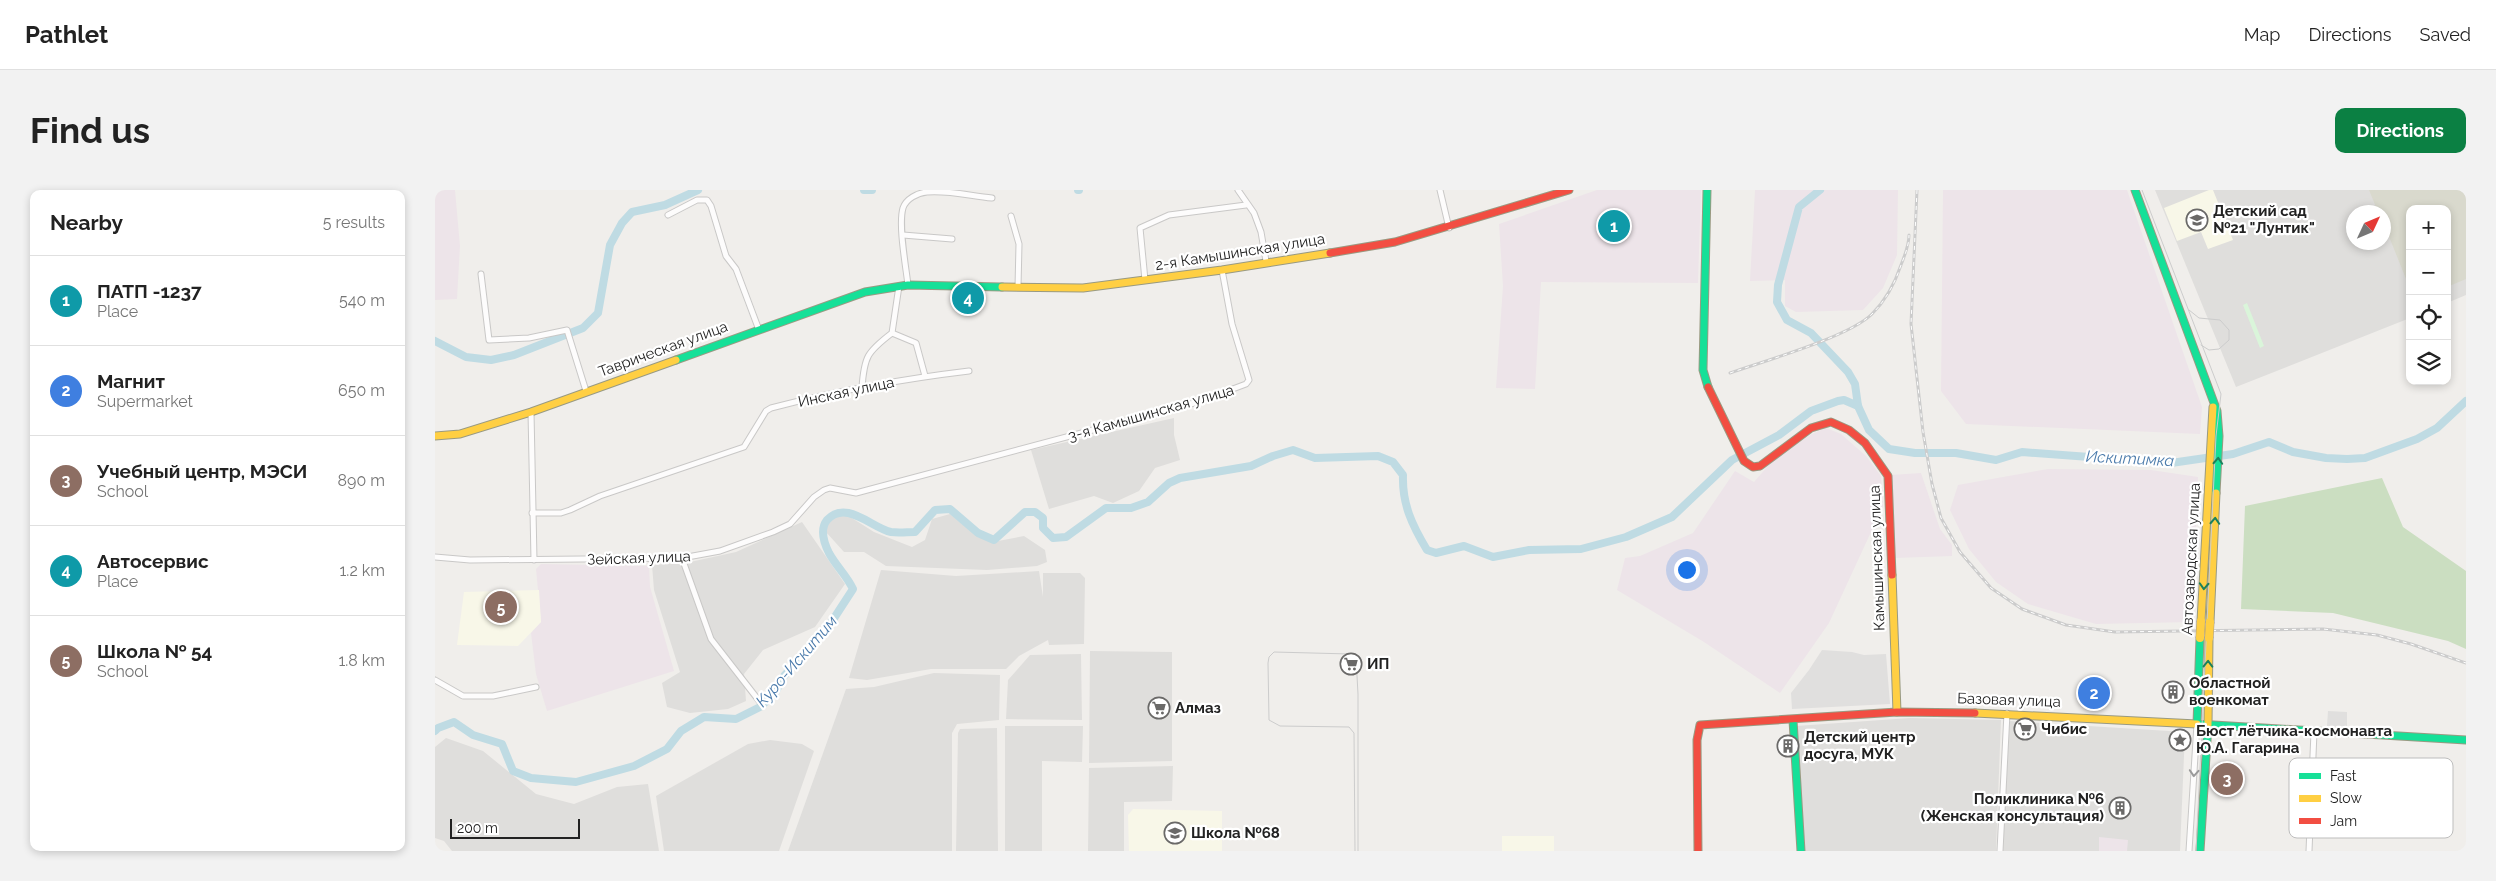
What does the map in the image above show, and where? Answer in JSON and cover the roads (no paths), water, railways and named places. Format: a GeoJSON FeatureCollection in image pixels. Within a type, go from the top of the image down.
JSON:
{"type":"FeatureCollection","features":[{"type":"Feature","properties":{"kind":"main road","name":"2-я Камышинская улица"},"geometry":{"type":"LineString","coordinates":[[899,286],[1083,288],[1222,270],[1266,261],[1395,242],[1449,228],[1569,190]]}},
{"type":"Feature","properties":{"kind":"main road","name":"Камышинская улица"},"geometry":{"type":"LineString","coordinates":[[1707,190],[1703,370],[1706,382],[1744,461],[1753,467],[1760,466],[1811,428],[1831,422],[1848,429],[1880,460],[1888,476],[1897,712]]}},
{"type":"Feature","properties":{"kind":"main road","name":"Автозаводская улица"},"geometry":{"type":"LineString","coordinates":[[2135,190],[2211,395],[2215,436],[2201,621],[2197,724]]}},
{"type":"Feature","properties":{"kind":"main road","name":"Таврическая улица"},"geometry":{"type":"LineString","coordinates":[[435,436],[461,434],[531,412],[865,292],[899,286]]}},
{"type":"Feature","properties":{"kind":"main road","name":"Автозаводская улица"},"geometry":{"type":"LineString","coordinates":[[2200,851],[2208,725],[2212,485]]}},
{"type":"Feature","properties":{"kind":"main road","name":"Базовая улица"},"geometry":{"type":"LineString","coordinates":[[1699,851],[1697,740],[1700,725],[1897,712],[2007,713],[2466,740]]}},
{"type":"Feature","properties":{"kind":"main road"},"geometry":{"type":"LineString","coordinates":[[1793,720],[1801,851]]}},
{"type":"Feature","properties":{"kind":"street"},"geometry":{"type":"LineString","coordinates":[[1238,190],[1254,214],[1261,232],[1266,261]]}},
{"type":"Feature","properties":{"kind":"street"},"geometry":{"type":"LineString","coordinates":[[1440,190],[1449,228]]}},
{"type":"Feature","properties":{"kind":"street"},"geometry":{"type":"LineString","coordinates":[[908,285],[903,235],[903,208],[910,198],[925,192],[945,192],[992,198]]}},
{"type":"Feature","properties":{"kind":"street"},"geometry":{"type":"LineString","coordinates":[[668,215],[700,199],[707,200],[711,206],[726,256],[736,269],[759,330]]}},
{"type":"Feature","properties":{"kind":"street"},"geometry":{"type":"LineString","coordinates":[[1145,280],[1140,228],[1169,214],[1247,205]]}},
{"type":"Feature","properties":{"kind":"street"},"geometry":{"type":"LineString","coordinates":[[1011,216],[1019,244],[1018,287]]}},
{"type":"Feature","properties":{"kind":"street"},"geometry":{"type":"LineString","coordinates":[[903,235],[952,239]]}},
{"type":"Feature","properties":{"kind":"street","name":"3-я Камышинская улица"},"geometry":{"type":"LineString","coordinates":[[968,463],[1198,402],[1247,384],[1249,380],[1232,324],[1222,270]]}},
{"type":"Feature","properties":{"kind":"street"},"geometry":{"type":"LineString","coordinates":[[481,274],[489,340],[529,338],[567,330],[586,391]]}},
{"type":"Feature","properties":{"kind":"street"},"geometry":{"type":"LineString","coordinates":[[861,388],[866,357],[871,350],[892,333],[899,286]]}},
{"type":"Feature","properties":{"kind":"street"},"geometry":{"type":"LineString","coordinates":[[892,333],[916,343],[925,376]]}},
{"type":"Feature","properties":{"kind":"street","name":"Инская улица"},"geometry":{"type":"LineString","coordinates":[[532,513],[561,513],[600,496],[744,448],[766,411],[771,408],[925,376],[969,371]]}},
{"type":"Feature","properties":{"kind":"street"},"geometry":{"type":"LineString","coordinates":[[531,412],[534,560]]}},
{"type":"Feature","properties":{"kind":"street","name":"Зейская улица"},"geometry":{"type":"LineString","coordinates":[[435,557],[470,560],[682,558],[720,551],[790,524],[814,497],[830,488],[856,493],[968,463]]}},
{"type":"Feature","properties":{"kind":"street"},"geometry":{"type":"LineString","coordinates":[[682,558],[711,639],[760,702]]}},
{"type":"Feature","properties":{"kind":"street"},"geometry":{"type":"LineString","coordinates":[[435,680],[463,696],[493,696],[536,687]]}},
{"type":"Feature","properties":{"kind":"street"},"geometry":{"type":"LineString","coordinates":[[2000,851],[2007,713]]}},
{"type":"Feature","properties":{"kind":"street"},"geometry":{"type":"LineString","coordinates":[[2189,851],[2197,724]]}},
{"type":"Feature","properties":{"kind":"street"},"geometry":{"type":"LineString","coordinates":[[2313,758],[2314,732]]}},
{"type":"Feature","properties":{"kind":"street"},"geometry":{"type":"LineString","coordinates":[[2309,851],[2310,838]]}},
{"type":"Feature","properties":{"kind":"waterway"},"geometry":{"type":"LineString","coordinates":[[435,341],[466,357],[491,360],[514,355],[583,328],[598,313],[610,245],[622,223],[632,212],[665,205],[698,190]]}},
{"type":"Feature","properties":{"kind":"waterway"},"geometry":{"type":"LineString","coordinates":[[864,190],[872,190]]}},
{"type":"Feature","properties":{"kind":"waterway","name":"Искитимка"},"geometry":{"type":"LineString","coordinates":[[1820,190],[1799,207],[1778,285],[1777,302],[1787,320],[1811,333],[1848,372],[1855,384],[1858,406],[1869,430],[1889,449],[1915,453],[1956,453],[1996,460],[2022,452],[2171,463],[2233,454],[2269,442],[2293,452],[2326,458],[2365,458],[2417,439],[2437,428],[2466,401]]}},
{"type":"Feature","properties":{"kind":"waterway","name":"Куро-Искитим"},"geometry":{"type":"LineString","coordinates":[[435,731],[454,722],[473,735],[502,744],[513,771],[531,778],[576,782],[634,766],[667,749],[681,731],[704,717],[736,719],[760,707],[775,693],[784,676],[827,629],[853,589],[829,553],[823,536],[827,520],[834,514],[842,512],[859,517],[891,532],[915,532],[935,510],[950,509],[978,533],[994,540],[1025,512],[1035,512],[1043,518],[1043,528],[1053,538],[1066,537],[1106,508],[1131,508],[1148,502],[1169,483],[1180,478],[1251,466],[1273,456],[1293,450],[1315,458],[1378,456],[1393,462],[1403,475],[1406,505],[1427,550],[1436,553],[1464,546],[1493,557],[1529,550],[1581,549],[1626,537],[1672,517],[1732,460],[1779,435],[1811,411],[1844,400],[1858,406]]}},
{"type":"Feature","properties":{"kind":"tram line"},"geometry":{"type":"LineString","coordinates":[[2142,190],[2221,394],[2216,436],[2196,851]]}},
{"type":"Feature","properties":{"kind":"tram line"},"geometry":{"type":"LineString","coordinates":[[2189,310],[2199,318],[2220,320],[2229,330],[2229,340],[2219,349],[2209,350],[2201,345]]}},
{"type":"Feature","properties":{"kind":"tram line"},"geometry":{"type":"LineString","coordinates":[[1355,851],[1354,733],[1349,727],[1280,726],[1269,720],[1268,663],[1269,657],[1274,652],[1350,654],[1356,658],[1358,694],[1358,851]]}},
{"type":"Feature","properties":{"kind":"railway"},"geometry":{"type":"LineString","coordinates":[[1917,190],[1911,324],[1923,432],[1932,484],[1941,518],[1960,552],[1991,588],[2022,609],[2066,625],[2115,632],[2323,629],[2377,635],[2411,644],[2466,663]]}},
{"type":"Feature","properties":{"kind":"railway"},"geometry":{"type":"LineString","coordinates":[[1730,373],[1826,340],[1861,323],[1877,309],[1886,297],[1907,250],[1909,235]]}},
{"type":"Feature","properties":{"kind":"place","name":"Детский сад №21 \"Лунтик\""},"geometry":{"type":"Point","coordinates":[2197,220]}},
{"type":"Feature","properties":{"kind":"place","name":"ПАТП -1237"},"geometry":{"type":"Point","coordinates":[1614,226]}},
{"type":"Feature","properties":{"kind":"place","name":"Автосервис"},"geometry":{"type":"Point","coordinates":[968,298]}},
{"type":"Feature","properties":{"kind":"place","name":"Школа № 54"},"geometry":{"type":"Point","coordinates":[501,607]}},
{"type":"Feature","properties":{"kind":"place","name":"ИП"},"geometry":{"type":"Point","coordinates":[1351,664]}},
{"type":"Feature","properties":{"kind":"place","name":"Областной военкомат"},"geometry":{"type":"Point","coordinates":[2173,692]}},
{"type":"Feature","properties":{"kind":"place","name":"Магнит"},"geometry":{"type":"Point","coordinates":[2094,693]}},
{"type":"Feature","properties":{"kind":"place","name":"Алмаз"},"geometry":{"type":"Point","coordinates":[1159,708]}},
{"type":"Feature","properties":{"kind":"place","name":"Чибис"},"geometry":{"type":"Point","coordinates":[2025,729]}},
{"type":"Feature","properties":{"kind":"place","name":"Бюст лётчика-космонавта Ю.А. Гагарина"},"geometry":{"type":"Point","coordinates":[2180,740]}},
{"type":"Feature","properties":{"kind":"place","name":"Детский центр досуга, МУК"},"geometry":{"type":"Point","coordinates":[1788,746]}},
{"type":"Feature","properties":{"kind":"place","name":"Учебный центр, МЭСИ"},"geometry":{"type":"Point","coordinates":[2227,779]}},
{"type":"Feature","properties":{"kind":"place","name":"Поликлиника №6 (Женская консультация)"},"geometry":{"type":"Point","coordinates":[2120,808]}},
{"type":"Feature","properties":{"kind":"place","name":"Школа №68"},"geometry":{"type":"Point","coordinates":[1175,833]}}]}
